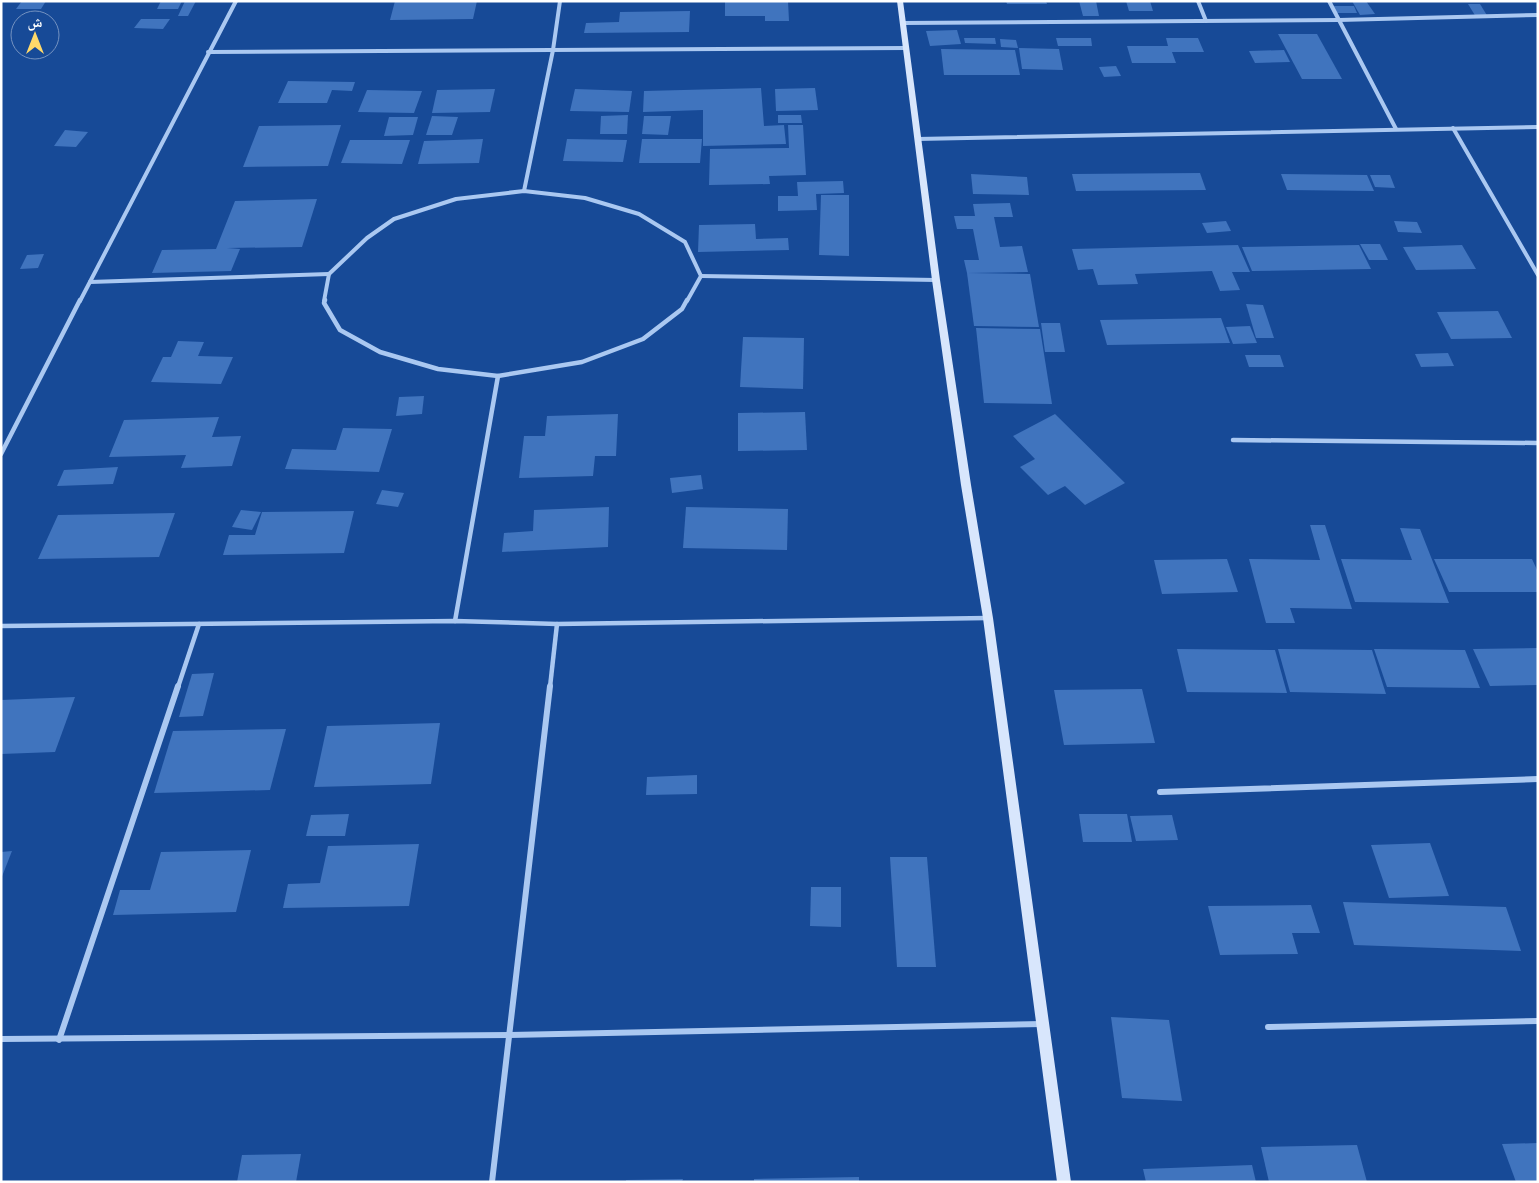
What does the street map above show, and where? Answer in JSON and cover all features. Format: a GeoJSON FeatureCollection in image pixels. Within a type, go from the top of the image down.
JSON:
{"type":"FeatureCollection","features":[{"type":"Feature","properties":{"kind":"main road"},"geometry":{"type":"LineString","coordinates":[[900,1],[936,280],[966,485],[988,618],[1064,1182]]}},
{"type":"Feature","properties":{"kind":"street"},"geometry":{"type":"LineString","coordinates":[[1,454],[236,1]]}},
{"type":"Feature","properties":{"kind":"street"},"geometry":{"type":"LineString","coordinates":[[524,190],[553,50],[560,1]]}},
{"type":"Feature","properties":{"kind":"street"},"geometry":{"type":"LineString","coordinates":[[1198,1],[1206,21]]}},
{"type":"Feature","properties":{"kind":"street"},"geometry":{"type":"LineString","coordinates":[[1329,1],[1396,129]]}},
{"type":"Feature","properties":{"kind":"street"},"geometry":{"type":"LineString","coordinates":[[903,23],[1339,20],[1538,15]]}},
{"type":"Feature","properties":{"kind":"street"},"geometry":{"type":"LineString","coordinates":[[208,52],[907,48]]}},
{"type":"Feature","properties":{"kind":"street"},"geometry":{"type":"LineString","coordinates":[[918,139],[1538,127]]}},
{"type":"Feature","properties":{"kind":"street"},"geometry":{"type":"LineString","coordinates":[[1453,128],[1538,274]]}},
{"type":"Feature","properties":{"kind":"street"},"geometry":{"type":"LineString","coordinates":[[524,190],[585,198],[639,214],[685,242],[701,276],[682,309],[643,339],[582,362],[498,376],[438,369],[380,352],[340,330],[324,303],[329,274],[366,238],[394,219],[456,200],[524,190]]}},
{"type":"Feature","properties":{"kind":"street"},"geometry":{"type":"LineString","coordinates":[[90,282],[329,274]]}},
{"type":"Feature","properties":{"kind":"street"},"geometry":{"type":"LineString","coordinates":[[701,276],[936,280]]}},
{"type":"Feature","properties":{"kind":"street"},"geometry":{"type":"LineString","coordinates":[[455,621],[498,376]]}},
{"type":"Feature","properties":{"kind":"street"},"geometry":{"type":"LineString","coordinates":[[1233,440],[1538,442]]}},
{"type":"Feature","properties":{"kind":"street"},"geometry":{"type":"LineString","coordinates":[[1,626],[455,621],[557,624],[988,618]]}},
{"type":"Feature","properties":{"kind":"street"},"geometry":{"type":"LineString","coordinates":[[59,1040],[199,624]]}},
{"type":"Feature","properties":{"kind":"street"},"geometry":{"type":"LineString","coordinates":[[492,1182],[557,624]]}},
{"type":"Feature","properties":{"kind":"street"},"geometry":{"type":"LineString","coordinates":[[1160,792],[1538,779]]}},
{"type":"Feature","properties":{"kind":"street"},"geometry":{"type":"LineString","coordinates":[[1268,1027],[1538,1021]]}},
{"type":"Feature","properties":{"kind":"street"},"geometry":{"type":"LineString","coordinates":[[1,1039],[59,1040],[510,1034],[1043,1024]]}},
{"type":"Feature","properties":{"kind":"building"},"geometry":{"type":"Polygon","coordinates":[[[22,1],[46,1],[41,9],[16,9],[22,1]]]}},
{"type":"Feature","properties":{"kind":"building"},"geometry":{"type":"Polygon","coordinates":[[[161,1],[182,1],[178,9],[157,9],[161,1]]]}},
{"type":"Feature","properties":{"kind":"building"},"geometry":{"type":"Polygon","coordinates":[[[185,1],[196,1],[188,16],[178,16],[185,1]]]}},
{"type":"Feature","properties":{"kind":"building"},"geometry":{"type":"Polygon","coordinates":[[[395,1],[477,1],[473,19],[390,20],[395,1]]]}},
{"type":"Feature","properties":{"kind":"building"},"geometry":{"type":"Polygon","coordinates":[[[725,1],[788,1],[789,21],[765,21],[765,16],[725,16],[725,1]]]}},
{"type":"Feature","properties":{"kind":"building"},"geometry":{"type":"Polygon","coordinates":[[[1006,1],[1046,1],[1047,4],[1007,4],[1006,1]]]}},
{"type":"Feature","properties":{"kind":"building"},"geometry":{"type":"Polygon","coordinates":[[[1079,1],[1096,1],[1099,16],[1083,16],[1079,1]]]}},
{"type":"Feature","properties":{"kind":"building"},"geometry":{"type":"Polygon","coordinates":[[[1126,1],[1150,1],[1153,11],[1129,11],[1126,1]]]}},
{"type":"Feature","properties":{"kind":"building"},"geometry":{"type":"Polygon","coordinates":[[[1352,1],[1366,1],[1375,14],[1360,15],[1352,1]]]}},
{"type":"Feature","properties":{"kind":"building"},"geometry":{"type":"Polygon","coordinates":[[[1468,4],[1480,4],[1488,17],[1476,17],[1468,4]]]}},
{"type":"Feature","properties":{"kind":"building"},"geometry":{"type":"Polygon","coordinates":[[[1332,6],[1354,6],[1357,13],[1336,13],[1332,6]]]}},
{"type":"Feature","properties":{"kind":"building"},"geometry":{"type":"Polygon","coordinates":[[[690,11],[689,32],[584,33],[586,23],[619,22],[620,12],[690,11]]]}},
{"type":"Feature","properties":{"kind":"building"},"geometry":{"type":"Polygon","coordinates":[[[141,19],[170,19],[163,29],[134,28],[141,19]]]}},
{"type":"Feature","properties":{"kind":"building"},"geometry":{"type":"Polygon","coordinates":[[[957,30],[961,44],[930,46],[926,31],[957,30]]]}},
{"type":"Feature","properties":{"kind":"building"},"geometry":{"type":"Polygon","coordinates":[[[1278,34],[1317,34],[1342,79],[1302,79],[1278,34]]]}},
{"type":"Feature","properties":{"kind":"building"},"geometry":{"type":"Polygon","coordinates":[[[964,38],[995,38],[996,44],[965,43],[964,38]]]}},
{"type":"Feature","properties":{"kind":"building"},"geometry":{"type":"Polygon","coordinates":[[[1056,38],[1091,38],[1092,46],[1058,46],[1056,38]]]}},
{"type":"Feature","properties":{"kind":"building"},"geometry":{"type":"Polygon","coordinates":[[[1166,38],[1198,38],[1204,52],[1172,52],[1176,63],[1132,63],[1127,46],[1168,46],[1166,38]]]}},
{"type":"Feature","properties":{"kind":"building"},"geometry":{"type":"Polygon","coordinates":[[[1000,39],[1016,40],[1018,48],[1001,47],[1000,39]]]}},
{"type":"Feature","properties":{"kind":"building"},"geometry":{"type":"Polygon","coordinates":[[[1019,48],[1059,49],[1063,70],[1022,69],[1019,48]]]}},
{"type":"Feature","properties":{"kind":"building"},"geometry":{"type":"Polygon","coordinates":[[[941,49],[1015,50],[1020,75],[944,75],[941,49]]]}},
{"type":"Feature","properties":{"kind":"building"},"geometry":{"type":"Polygon","coordinates":[[[1284,50],[1290,62],[1255,63],[1249,51],[1284,50]]]}},
{"type":"Feature","properties":{"kind":"building"},"geometry":{"type":"Polygon","coordinates":[[[1116,66],[1121,76],[1104,77],[1099,67],[1116,66]]]}},
{"type":"Feature","properties":{"kind":"building"},"geometry":{"type":"Polygon","coordinates":[[[288,81],[355,82],[352,91],[332,90],[327,103],[278,103],[288,81]]]}},
{"type":"Feature","properties":{"kind":"building"},"geometry":{"type":"Polygon","coordinates":[[[761,88],[764,126],[784,125],[786,144],[703,146],[703,110],[643,112],[644,91],[761,88]]]}},
{"type":"Feature","properties":{"kind":"building"},"geometry":{"type":"Polygon","coordinates":[[[815,88],[818,110],[776,111],[775,89],[815,88]]]}},
{"type":"Feature","properties":{"kind":"building"},"geometry":{"type":"Polygon","coordinates":[[[495,89],[490,112],[432,113],[437,90],[495,89]]]}},
{"type":"Feature","properties":{"kind":"building"},"geometry":{"type":"Polygon","coordinates":[[[575,89],[632,91],[629,112],[570,111],[575,89]]]}},
{"type":"Feature","properties":{"kind":"building"},"geometry":{"type":"Polygon","coordinates":[[[367,90],[422,91],[414,113],[358,112],[367,90]]]}},
{"type":"Feature","properties":{"kind":"building"},"geometry":{"type":"Polygon","coordinates":[[[628,115],[627,134],[600,134],[601,116],[628,115]]]}},
{"type":"Feature","properties":{"kind":"building"},"geometry":{"type":"Polygon","coordinates":[[[778,115],[801,115],[802,123],[778,123],[778,115]]]}},
{"type":"Feature","properties":{"kind":"building"},"geometry":{"type":"Polygon","coordinates":[[[432,116],[458,117],[452,135],[426,135],[432,116]]]}},
{"type":"Feature","properties":{"kind":"building"},"geometry":{"type":"Polygon","coordinates":[[[644,116],[671,116],[668,135],[642,134],[644,116]]]}},
{"type":"Feature","properties":{"kind":"building"},"geometry":{"type":"Polygon","coordinates":[[[389,117],[418,117],[413,135],[384,136],[389,117]]]}},
{"type":"Feature","properties":{"kind":"building"},"geometry":{"type":"Polygon","coordinates":[[[341,125],[328,166],[243,167],[259,126],[341,125]]]}},
{"type":"Feature","properties":{"kind":"building"},"geometry":{"type":"Polygon","coordinates":[[[788,125],[803,125],[806,175],[769,176],[770,184],[709,185],[710,149],[789,148],[788,125]]]}},
{"type":"Feature","properties":{"kind":"building"},"geometry":{"type":"Polygon","coordinates":[[[65,130],[88,132],[76,147],[54,146],[65,130]]]}},
{"type":"Feature","properties":{"kind":"building"},"geometry":{"type":"Polygon","coordinates":[[[483,139],[479,163],[418,164],[424,141],[483,139]]]}},
{"type":"Feature","properties":{"kind":"building"},"geometry":{"type":"Polygon","coordinates":[[[567,139],[627,140],[623,162],[563,161],[567,139]]]}},
{"type":"Feature","properties":{"kind":"building"},"geometry":{"type":"Polygon","coordinates":[[[642,139],[702,139],[700,163],[639,163],[642,139]]]}},
{"type":"Feature","properties":{"kind":"building"},"geometry":{"type":"Polygon","coordinates":[[[350,140],[410,140],[402,164],[341,163],[350,140]]]}},
{"type":"Feature","properties":{"kind":"building"},"geometry":{"type":"Polygon","coordinates":[[[1200,173],[1206,190],[1076,191],[1072,174],[1200,173]]]}},
{"type":"Feature","properties":{"kind":"building"},"geometry":{"type":"Polygon","coordinates":[[[971,174],[1027,177],[1029,195],[973,194],[971,174]]]}},
{"type":"Feature","properties":{"kind":"building"},"geometry":{"type":"Polygon","coordinates":[[[1281,174],[1367,175],[1374,191],[1287,190],[1281,174]]]}},
{"type":"Feature","properties":{"kind":"building"},"geometry":{"type":"Polygon","coordinates":[[[1370,175],[1390,175],[1395,188],[1375,187],[1370,175]]]}},
{"type":"Feature","properties":{"kind":"building"},"geometry":{"type":"Polygon","coordinates":[[[843,181],[844,193],[816,194],[817,210],[778,211],[778,196],[798,196],[797,182],[843,181]]]}},
{"type":"Feature","properties":{"kind":"building"},"geometry":{"type":"Polygon","coordinates":[[[821,195],[849,195],[849,256],[819,255],[821,195]]]}},
{"type":"Feature","properties":{"kind":"building"},"geometry":{"type":"Polygon","coordinates":[[[317,199],[302,247],[227,248],[240,249],[231,271],[152,273],[162,250],[216,249],[235,201],[317,199]]]}},
{"type":"Feature","properties":{"kind":"building"},"geometry":{"type":"Polygon","coordinates":[[[1010,203],[1013,217],[994,217],[1000,247],[1022,246],[1028,272],[967,273],[964,260],[979,260],[973,229],[957,229],[954,216],[975,216],[973,204],[1010,203]]]}},
{"type":"Feature","properties":{"kind":"building"},"geometry":{"type":"Polygon","coordinates":[[[1226,221],[1231,231],[1207,233],[1202,223],[1226,221]]]}},
{"type":"Feature","properties":{"kind":"building"},"geometry":{"type":"Polygon","coordinates":[[[1394,221],[1417,222],[1422,233],[1398,232],[1394,221]]]}},
{"type":"Feature","properties":{"kind":"building"},"geometry":{"type":"Polygon","coordinates":[[[755,224],[756,239],[788,238],[789,250],[698,252],[699,225],[755,224]]]}},
{"type":"Feature","properties":{"kind":"building"},"geometry":{"type":"Polygon","coordinates":[[[1360,244],[1380,244],[1388,260],[1369,260],[1360,244]]]}},
{"type":"Feature","properties":{"kind":"building"},"geometry":{"type":"Polygon","coordinates":[[[1238,245],[1250,272],[1232,272],[1240,290],[1220,291],[1212,271],[1135,274],[1138,284],[1098,285],[1093,269],[1078,270],[1072,249],[1238,245]]]}},
{"type":"Feature","properties":{"kind":"building"},"geometry":{"type":"Polygon","coordinates":[[[1359,245],[1371,269],[1252,271],[1242,247],[1359,245]]]}},
{"type":"Feature","properties":{"kind":"building"},"geometry":{"type":"Polygon","coordinates":[[[1462,245],[1476,269],[1416,270],[1403,247],[1462,245]]]}},
{"type":"Feature","properties":{"kind":"building"},"geometry":{"type":"Polygon","coordinates":[[[44,254],[38,268],[20,269],[27,255],[44,254]]]}},
{"type":"Feature","properties":{"kind":"building"},"geometry":{"type":"Polygon","coordinates":[[[967,273],[1030,274],[1039,327],[974,326],[967,273]]]}},
{"type":"Feature","properties":{"kind":"building"},"geometry":{"type":"Polygon","coordinates":[[[1246,304],[1263,305],[1274,338],[1256,338],[1246,304]]]}},
{"type":"Feature","properties":{"kind":"building"},"geometry":{"type":"Polygon","coordinates":[[[1498,311],[1512,338],[1451,339],[1437,312],[1498,311]]]}},
{"type":"Feature","properties":{"kind":"building"},"geometry":{"type":"Polygon","coordinates":[[[1221,318],[1230,343],[1107,345],[1100,320],[1221,318]]]}},
{"type":"Feature","properties":{"kind":"building"},"geometry":{"type":"Polygon","coordinates":[[[1041,323],[1060,323],[1065,352],[1045,352],[1041,323]]]}},
{"type":"Feature","properties":{"kind":"building"},"geometry":{"type":"Polygon","coordinates":[[[1250,326],[1257,343],[1233,344],[1226,327],[1250,326]]]}},
{"type":"Feature","properties":{"kind":"building"},"geometry":{"type":"Polygon","coordinates":[[[976,328],[1040,329],[1052,404],[984,403],[976,328]]]}},
{"type":"Feature","properties":{"kind":"building"},"geometry":{"type":"Polygon","coordinates":[[[743,337],[804,338],[803,389],[740,387],[743,337]]]}},
{"type":"Feature","properties":{"kind":"building"},"geometry":{"type":"Polygon","coordinates":[[[178,341],[204,342],[198,356],[233,357],[221,384],[151,382],[163,357],[171,357],[178,341]]]}},
{"type":"Feature","properties":{"kind":"building"},"geometry":{"type":"Polygon","coordinates":[[[1448,353],[1454,366],[1421,367],[1415,354],[1448,353]]]}},
{"type":"Feature","properties":{"kind":"building"},"geometry":{"type":"Polygon","coordinates":[[[1245,355],[1280,355],[1284,367],[1249,367],[1245,355]]]}},
{"type":"Feature","properties":{"kind":"building"},"geometry":{"type":"Polygon","coordinates":[[[424,396],[422,414],[396,416],[399,397],[424,396]]]}},
{"type":"Feature","properties":{"kind":"building"},"geometry":{"type":"Polygon","coordinates":[[[805,412],[807,450],[738,451],[738,413],[805,412]]]}},
{"type":"Feature","properties":{"kind":"building"},"geometry":{"type":"Polygon","coordinates":[[[618,414],[616,456],[595,456],[593,476],[519,478],[524,436],[545,436],[547,416],[618,414]]]}},
{"type":"Feature","properties":{"kind":"building"},"geometry":{"type":"Polygon","coordinates":[[[1055,414],[1125,483],[1085,505],[1065,486],[1048,495],[1020,467],[1035,459],[1013,436],[1055,414]]]}},
{"type":"Feature","properties":{"kind":"building"},"geometry":{"type":"Polygon","coordinates":[[[219,417],[212,437],[241,436],[232,466],[181,468],[186,455],[109,457],[124,420],[219,417]]]}},
{"type":"Feature","properties":{"kind":"building"},"geometry":{"type":"Polygon","coordinates":[[[343,428],[392,429],[379,472],[285,469],[292,449],[336,450],[343,428]]]}},
{"type":"Feature","properties":{"kind":"building"},"geometry":{"type":"Polygon","coordinates":[[[118,467],[113,484],[57,486],[64,470],[118,467]]]}},
{"type":"Feature","properties":{"kind":"building"},"geometry":{"type":"Polygon","coordinates":[[[701,475],[703,489],[672,493],[670,478],[701,475]]]}},
{"type":"Feature","properties":{"kind":"building"},"geometry":{"type":"Polygon","coordinates":[[[382,490],[404,493],[398,507],[376,504],[382,490]]]}},
{"type":"Feature","properties":{"kind":"building"},"geometry":{"type":"Polygon","coordinates":[[[609,507],[608,547],[502,552],[504,533],[533,531],[534,510],[609,507]]]}},
{"type":"Feature","properties":{"kind":"building"},"geometry":{"type":"Polygon","coordinates":[[[686,507],[788,509],[787,550],[683,548],[686,507]]]}},
{"type":"Feature","properties":{"kind":"building"},"geometry":{"type":"Polygon","coordinates":[[[241,510],[261,512],[252,530],[232,527],[241,510]]]}},
{"type":"Feature","properties":{"kind":"building"},"geometry":{"type":"Polygon","coordinates":[[[354,511],[344,553],[223,555],[229,535],[255,535],[262,512],[354,511]]]}},
{"type":"Feature","properties":{"kind":"building"},"geometry":{"type":"Polygon","coordinates":[[[175,513],[159,557],[38,559],[58,515],[175,513]]]}},
{"type":"Feature","properties":{"kind":"building"},"geometry":{"type":"Polygon","coordinates":[[[1310,525],[1325,525],[1352,609],[1290,608],[1295,623],[1266,623],[1249,559],[1320,560],[1310,525]]]}},
{"type":"Feature","properties":{"kind":"building"},"geometry":{"type":"Polygon","coordinates":[[[1400,528],[1420,529],[1449,603],[1355,602],[1341,559],[1412,560],[1400,528]]]}},
{"type":"Feature","properties":{"kind":"building"},"geometry":{"type":"Polygon","coordinates":[[[1227,559],[1238,592],[1162,594],[1154,560],[1227,559]]]}},
{"type":"Feature","properties":{"kind":"building"},"geometry":{"type":"Polygon","coordinates":[[[1434,559],[1532,559],[1538,572],[1538,592],[1449,592],[1434,559]]]}},
{"type":"Feature","properties":{"kind":"building"},"geometry":{"type":"Polygon","coordinates":[[[1538,648],[1538,685],[1490,686],[1473,649],[1538,648]]]}},
{"type":"Feature","properties":{"kind":"building"},"geometry":{"type":"Polygon","coordinates":[[[1177,649],[1275,650],[1287,693],[1187,692],[1177,649]]]}},
{"type":"Feature","properties":{"kind":"building"},"geometry":{"type":"Polygon","coordinates":[[[1278,649],[1372,650],[1386,694],[1290,692],[1278,649]]]}},
{"type":"Feature","properties":{"kind":"building"},"geometry":{"type":"Polygon","coordinates":[[[1374,649],[1465,650],[1480,688],[1387,687],[1374,649]]]}},
{"type":"Feature","properties":{"kind":"building"},"geometry":{"type":"Polygon","coordinates":[[[214,673],[203,716],[179,717],[192,674],[214,673]]]}},
{"type":"Feature","properties":{"kind":"building"},"geometry":{"type":"Polygon","coordinates":[[[1142,689],[1155,743],[1064,745],[1054,690],[1142,689]]]}},
{"type":"Feature","properties":{"kind":"building"},"geometry":{"type":"Polygon","coordinates":[[[75,697],[55,752],[1,754],[1,700],[75,697]]]}},
{"type":"Feature","properties":{"kind":"building"},"geometry":{"type":"Polygon","coordinates":[[[440,723],[431,784],[314,787],[327,726],[440,723]]]}},
{"type":"Feature","properties":{"kind":"building"},"geometry":{"type":"Polygon","coordinates":[[[286,729],[270,790],[154,793],[173,731],[286,729]]]}},
{"type":"Feature","properties":{"kind":"building"},"geometry":{"type":"Polygon","coordinates":[[[697,775],[697,794],[646,795],[647,777],[697,775]]]}},
{"type":"Feature","properties":{"kind":"building"},"geometry":{"type":"Polygon","coordinates":[[[349,814],[345,836],[306,836],[311,815],[349,814]]]}},
{"type":"Feature","properties":{"kind":"building"},"geometry":{"type":"Polygon","coordinates":[[[1079,814],[1127,814],[1132,842],[1083,842],[1079,814]]]}},
{"type":"Feature","properties":{"kind":"building"},"geometry":{"type":"Polygon","coordinates":[[[1172,815],[1178,840],[1136,841],[1130,816],[1172,815]]]}},
{"type":"Feature","properties":{"kind":"building"},"geometry":{"type":"Polygon","coordinates":[[[1430,843],[1449,896],[1389,898],[1371,845],[1430,843]]]}},
{"type":"Feature","properties":{"kind":"building"},"geometry":{"type":"Polygon","coordinates":[[[419,844],[409,906],[283,908],[288,884],[320,883],[328,846],[419,844]]]}},
{"type":"Feature","properties":{"kind":"building"},"geometry":{"type":"Polygon","coordinates":[[[251,850],[236,912],[113,915],[120,890],[150,890],[161,852],[251,850]]]}},
{"type":"Feature","properties":{"kind":"building"},"geometry":{"type":"Polygon","coordinates":[[[12,851],[1,879],[1,852],[12,851]]]}},
{"type":"Feature","properties":{"kind":"building"},"geometry":{"type":"Polygon","coordinates":[[[890,857],[927,857],[936,967],[897,967],[890,857]]]}},
{"type":"Feature","properties":{"kind":"building"},"geometry":{"type":"Polygon","coordinates":[[[811,887],[841,887],[841,927],[810,926],[811,887]]]}},
{"type":"Feature","properties":{"kind":"building"},"geometry":{"type":"Polygon","coordinates":[[[1343,902],[1506,907],[1521,951],[1354,945],[1343,902]]]}},
{"type":"Feature","properties":{"kind":"building"},"geometry":{"type":"Polygon","coordinates":[[[1311,905],[1320,933],[1292,933],[1298,954],[1220,955],[1208,906],[1311,905]]]}},
{"type":"Feature","properties":{"kind":"building"},"geometry":{"type":"Polygon","coordinates":[[[1111,1017],[1169,1020],[1182,1101],[1122,1098],[1111,1017]]]}},
{"type":"Feature","properties":{"kind":"building"},"geometry":{"type":"Polygon","coordinates":[[[1538,1143],[1538,1182],[1516,1182],[1502,1144],[1538,1143]]]}},
{"type":"Feature","properties":{"kind":"building"},"geometry":{"type":"Polygon","coordinates":[[[1357,1145],[1367,1182],[1269,1182],[1261,1147],[1357,1145]]]}},
{"type":"Feature","properties":{"kind":"building"},"geometry":{"type":"Polygon","coordinates":[[[301,1154],[296,1182],[237,1182],[242,1155],[301,1154]]]}},
{"type":"Feature","properties":{"kind":"building"},"geometry":{"type":"Polygon","coordinates":[[[1252,1165],[1256,1182],[1146,1182],[1143,1169],[1252,1165]]]}},
{"type":"Feature","properties":{"kind":"building"},"geometry":{"type":"Polygon","coordinates":[[[859,1177],[859,1182],[754,1182],[754,1179],[859,1177]]]}},
{"type":"Feature","properties":{"kind":"building"},"geometry":{"type":"Polygon","coordinates":[[[683,1179],[682,1182],[626,1182],[626,1180],[683,1179]]]}}]}
